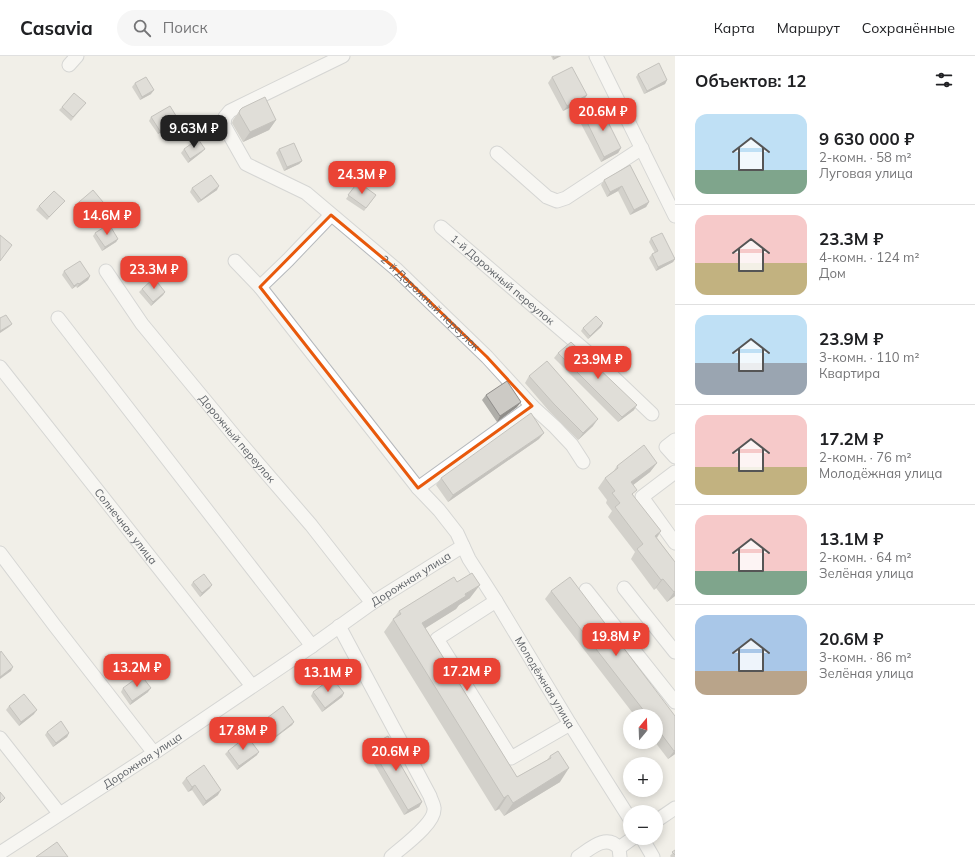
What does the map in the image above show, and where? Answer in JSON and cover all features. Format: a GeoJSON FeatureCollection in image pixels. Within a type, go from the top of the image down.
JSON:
{"type":"FeatureCollection","features":[{"type":"Feature","properties":{"kind":"street","name":"2-й Дорожный переулок"},"geometry":{"type":"LineString","coordinates":[[343,56],[230,111],[225,117],[224,125],[238,152],[246,164],[306,193],[330,215],[396,269],[487,356],[532,406],[555,427],[572,446],[583,462]]}},
{"type":"Feature","properties":{"kind":"street"},"geometry":{"type":"LineString","coordinates":[[596,56],[675,216]]}},
{"type":"Feature","properties":{"kind":"street"},"geometry":{"type":"LineString","coordinates":[[497,153],[547,198],[557,201],[566,198],[642,148]]}},
{"type":"Feature","properties":{"kind":"street"},"geometry":{"type":"LineString","coordinates":[[260,287],[288,260],[330,215]]}},
{"type":"Feature","properties":{"kind":"street","name":"1-й Дорожный переулок"},"geometry":{"type":"LineString","coordinates":[[441,227],[586,351],[652,414]]}},
{"type":"Feature","properties":{"kind":"street","name":"Молодёжная улица"},"geometry":{"type":"LineString","coordinates":[[236,261],[260,287],[418,488],[439,510],[457,533],[470,559],[570,724],[623,807]]}},
{"type":"Feature","properties":{"kind":"street","name":"Дорожный переулок"},"geometry":{"type":"LineString","coordinates":[[106,271],[142,324],[311,526],[372,603]]}},
{"type":"Feature","properties":{"kind":"street"},"geometry":{"type":"LineString","coordinates":[[58,318],[312,646]]}},
{"type":"Feature","properties":{"kind":"street","name":"Солнечная улица"},"geometry":{"type":"LineString","coordinates":[[0,367],[252,686]]}},
{"type":"Feature","properties":{"kind":"street"},"geometry":{"type":"LineString","coordinates":[[418,488],[532,406]]}},
{"type":"Feature","properties":{"kind":"street"},"geometry":{"type":"LineString","coordinates":[[675,440],[666,447],[675,457]]}},
{"type":"Feature","properties":{"kind":"street"},"geometry":{"type":"LineString","coordinates":[[675,472],[642,497],[675,543]]}},
{"type":"Feature","properties":{"kind":"street","name":"Дорожная улица"},"geometry":{"type":"LineString","coordinates":[[0,852],[154,753],[312,646],[372,603],[463,546]]}},
{"type":"Feature","properties":{"kind":"street"},"geometry":{"type":"LineString","coordinates":[[0,553],[154,753]]}},
{"type":"Feature","properties":{"kind":"street"},"geometry":{"type":"LineString","coordinates":[[624,588],[675,652]]}},
{"type":"Feature","properties":{"kind":"street"},"geometry":{"type":"LineString","coordinates":[[586,590],[675,702]]}},
{"type":"Feature","properties":{"kind":"street"},"geometry":{"type":"LineString","coordinates":[[496,601],[438,639],[511,758],[570,724]]}},
{"type":"Feature","properties":{"kind":"street"},"geometry":{"type":"LineString","coordinates":[[339,626],[430,796],[434,808],[432,818],[426,826],[391,857]]}},
{"type":"Feature","properties":{"kind":"street"},"geometry":{"type":"LineString","coordinates":[[0,738],[59,813]]}},
{"type":"Feature","properties":{"kind":"street"},"geometry":{"type":"LineString","coordinates":[[663,816],[675,808]]}},
{"type":"Feature","properties":{"kind":"street"},"geometry":{"type":"LineString","coordinates":[[578,857],[599,843],[605,841],[614,843],[619,852]]}},
{"type":"Feature","properties":{"kind":"street"},"geometry":{"type":"LineString","coordinates":[[646,845],[653,857]]}},
{"type":"Feature","properties":{"kind":"highlighted area"},"geometry":{"type":"Polygon","coordinates":[[[331,215],[396,269],[487,357],[532,406],[418,488],[260,287],[331,215]]]}},
{"type":"Feature","properties":{"kind":"building"},"geometry":{"type":"Polygon","coordinates":[[[659,63],[667,80],[647,91],[638,74],[659,63]]]}},
{"type":"Feature","properties":{"kind":"building"},"geometry":{"type":"Polygon","coordinates":[[[572,67],[587,95],[567,106],[552,77],[572,67]]]}},
{"type":"Feature","properties":{"kind":"building"},"geometry":{"type":"Polygon","coordinates":[[[146,77],[154,90],[142,97],[135,83],[146,77]]]}},
{"type":"Feature","properties":{"kind":"building"},"geometry":{"type":"Polygon","coordinates":[[[74,93],[86,103],[73,117],[62,107],[74,93]]]}},
{"type":"Feature","properties":{"kind":"building"},"geometry":{"type":"Polygon","coordinates":[[[265,97],[276,120],[250,132],[239,113],[240,110],[265,97]]]}},
{"type":"Feature","properties":{"kind":"building"},"geometry":{"type":"Polygon","coordinates":[[[170,106],[178,119],[160,131],[151,117],[170,106]]]}},
{"type":"Feature","properties":{"kind":"building"},"geometry":{"type":"Polygon","coordinates":[[[601,108],[621,148],[604,157],[584,116],[601,108]]]}},
{"type":"Feature","properties":{"kind":"building"},"geometry":{"type":"Polygon","coordinates":[[[198,139],[205,149],[190,159],[184,149],[198,139]]]}},
{"type":"Feature","properties":{"kind":"building"},"geometry":{"type":"Polygon","coordinates":[[[294,143],[302,161],[287,167],[279,149],[294,143]]]}},
{"type":"Feature","properties":{"kind":"building"},"geometry":{"type":"Polygon","coordinates":[[[630,165],[649,202],[634,210],[622,186],[610,192],[604,180],[630,165]]]}},
{"type":"Feature","properties":{"kind":"building"},"geometry":{"type":"Polygon","coordinates":[[[211,175],[219,186],[201,200],[192,188],[211,175]]]}},
{"type":"Feature","properties":{"kind":"building"},"geometry":{"type":"Polygon","coordinates":[[[358,182],[376,195],[366,208],[348,195],[358,182]]]}},
{"type":"Feature","properties":{"kind":"building"},"geometry":{"type":"Polygon","coordinates":[[[93,190],[103,202],[88,214],[79,202],[93,190]]]}},
{"type":"Feature","properties":{"kind":"building"},"geometry":{"type":"Polygon","coordinates":[[[54,191],[65,201],[49,217],[39,206],[54,191]]]}},
{"type":"Feature","properties":{"kind":"building"},"geometry":{"type":"Polygon","coordinates":[[[109,224],[118,239],[105,247],[95,233],[109,224]]]}},
{"type":"Feature","properties":{"kind":"building"},"geometry":{"type":"Polygon","coordinates":[[[662,233],[675,259],[658,267],[652,254],[658,251],[651,238],[662,233]]]}},
{"type":"Feature","properties":{"kind":"building"},"geometry":{"type":"Polygon","coordinates":[[[0,235],[12,245],[0,261],[0,235]]]}},
{"type":"Feature","properties":{"kind":"building"},"geometry":{"type":"Polygon","coordinates":[[[80,261],[90,276],[74,286],[64,271],[80,261]]]}},
{"type":"Feature","properties":{"kind":"building"},"geometry":{"type":"Polygon","coordinates":[[[154,278],[165,292],[153,302],[142,289],[154,278]]]}},
{"type":"Feature","properties":{"kind":"building"},"geometry":{"type":"Polygon","coordinates":[[[6,315],[12,324],[0,331],[0,318],[6,315]]]}},
{"type":"Feature","properties":{"kind":"building"},"geometry":{"type":"Polygon","coordinates":[[[596,316],[603,323],[590,336],[583,328],[596,316]]]}},
{"type":"Feature","properties":{"kind":"building"},"geometry":{"type":"Polygon","coordinates":[[[571,342],[637,405],[622,417],[558,353],[571,342]]]}},
{"type":"Feature","properties":{"kind":"building"},"geometry":{"type":"Polygon","coordinates":[[[547,361],[598,419],[583,433],[529,376],[547,361]]]}},
{"type":"Feature","properties":{"kind":"building"},"geometry":{"type":"Polygon","coordinates":[[[507,381],[521,402],[500,416],[486,395],[507,381]]]}},
{"type":"Feature","properties":{"kind":"building"},"geometry":{"type":"Polygon","coordinates":[[[531,413],[544,433],[453,495],[441,478],[531,413]]]}},
{"type":"Feature","properties":{"kind":"building"},"geometry":{"type":"Polygon","coordinates":[[[644,445],[657,463],[631,482],[637,490],[632,494],[661,531],[655,536],[675,562],[674,592],[663,579],[661,580],[637,549],[643,544],[615,507],[620,503],[612,493],[615,491],[605,478],[618,468],[617,466],[644,445]]]}},
{"type":"Feature","properties":{"kind":"building"},"geometry":{"type":"Polygon","coordinates":[[[472,573],[480,585],[465,594],[466,596],[422,623],[517,777],[551,758],[550,756],[558,751],[569,768],[513,803],[508,795],[504,798],[393,619],[401,614],[399,611],[454,577],[457,582],[472,573]]]}},
{"type":"Feature","properties":{"kind":"building"},"geometry":{"type":"Polygon","coordinates":[[[204,574],[212,585],[202,593],[193,582],[204,574]]]}},
{"type":"Feature","properties":{"kind":"building"},"geometry":{"type":"Polygon","coordinates":[[[570,577],[675,716],[674,751],[663,736],[663,709],[643,709],[551,591],[570,577]]]}},
{"type":"Feature","properties":{"kind":"building"},"geometry":{"type":"Polygon","coordinates":[[[1,651],[13,667],[0,677],[0,653],[1,651]]]}},
{"type":"Feature","properties":{"kind":"building"},"geometry":{"type":"Polygon","coordinates":[[[141,675],[151,688],[132,701],[123,688],[141,675]]]}},
{"type":"Feature","properties":{"kind":"building"},"geometry":{"type":"Polygon","coordinates":[[[332,678],[344,693],[325,708],[313,692],[332,678]]]}},
{"type":"Feature","properties":{"kind":"building"},"geometry":{"type":"Polygon","coordinates":[[[24,694],[37,710],[21,722],[9,706],[24,694]]]}},
{"type":"Feature","properties":{"kind":"building"},"geometry":{"type":"Polygon","coordinates":[[[283,706],[294,722],[275,737],[263,721],[283,706]]]}},
{"type":"Feature","properties":{"kind":"building"},"geometry":{"type":"Polygon","coordinates":[[[61,721],[69,733],[56,743],[47,732],[61,721]]]}},
{"type":"Feature","properties":{"kind":"building"},"geometry":{"type":"Polygon","coordinates":[[[247,736],[259,752],[239,766],[228,751],[247,736]]]}},
{"type":"Feature","properties":{"kind":"building"},"geometry":{"type":"Polygon","coordinates":[[[388,736],[398,754],[395,755],[422,802],[408,810],[370,746],[388,736]]]}},
{"type":"Feature","properties":{"kind":"building"},"geometry":{"type":"Polygon","coordinates":[[[204,765],[221,790],[206,801],[195,785],[192,787],[186,778],[204,765]]]}},
{"type":"Feature","properties":{"kind":"building"},"geometry":{"type":"Polygon","coordinates":[[[0,792],[5,798],[0,803],[0,792]]]}},
{"type":"Feature","properties":{"kind":"building"},"geometry":{"type":"Polygon","coordinates":[[[57,842],[68,857],[36,857],[57,842]]]}}]}
